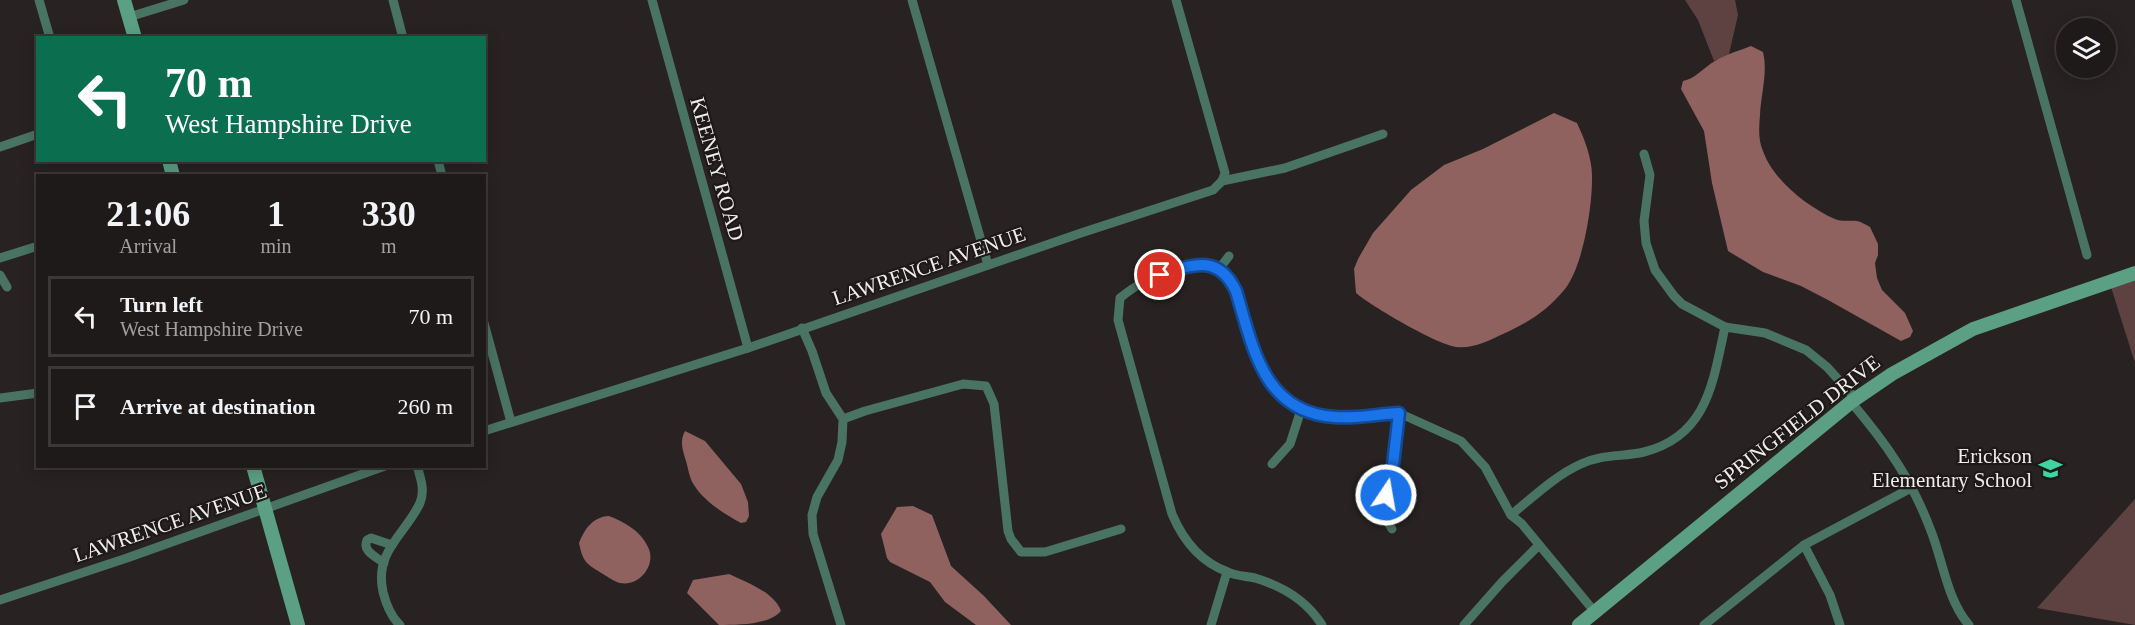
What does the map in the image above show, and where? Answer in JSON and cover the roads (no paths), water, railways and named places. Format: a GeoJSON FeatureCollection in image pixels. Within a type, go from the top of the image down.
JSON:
{"type":"FeatureCollection","features":[{"type":"Feature","properties":{"kind":"street"},"geometry":{"type":"LineString","coordinates":[[39,0],[49,36]]}},
{"type":"Feature","properties":{"kind":"street"},"geometry":{"type":"LineString","coordinates":[[124,0],[134,36]]}},
{"type":"Feature","properties":{"kind":"street"},"geometry":{"type":"LineString","coordinates":[[129,18],[184,0]]}},
{"type":"Feature","properties":{"kind":"street"},"geometry":{"type":"LineString","coordinates":[[393,0],[402,36]]}},
{"type":"Feature","properties":{"kind":"street","name":"KEENEY ROAD"},"geometry":{"type":"LineString","coordinates":[[652,0],[748,348]]}},
{"type":"Feature","properties":{"kind":"street"},"geometry":{"type":"LineString","coordinates":[[912,0],[988,265]]}},
{"type":"Feature","properties":{"kind":"street"},"geometry":{"type":"LineString","coordinates":[[1176,0],[1225,173],[1222,181]]}},
{"type":"Feature","properties":{"kind":"street"},"geometry":{"type":"LineString","coordinates":[[2016,0],[2087,255]]}},
{"type":"Feature","properties":{"kind":"street","name":"LAWRENCE AVENUE"},"geometry":{"type":"LineString","coordinates":[[486,431],[748,348],[1214,190],[1222,181],[1285,168],[1383,134]]}},
{"type":"Feature","properties":{"kind":"street"},"geometry":{"type":"LineString","coordinates":[[0,147],[36,135]]}},
{"type":"Feature","properties":{"kind":"street"},"geometry":{"type":"LineString","coordinates":[[1644,154],[1650,175],[1645,231],[1648,251],[1664,285],[1682,304],[1725,327],[1765,333],[1806,350],[1827,368],[1888,447],[1913,486],[1931,531],[1954,602],[1969,625]]}},
{"type":"Feature","properties":{"kind":"street"},"geometry":{"type":"LineString","coordinates":[[0,258],[36,247]]}},
{"type":"Feature","properties":{"kind":"street"},"geometry":{"type":"LineString","coordinates":[[1219,269],[1229,256]]}},
{"type":"Feature","properties":{"kind":"street"},"geometry":{"type":"LineString","coordinates":[[1322,625],[1307,607],[1277,586],[1227,572],[1200,556],[1179,532],[1120,327],[1120,298],[1144,280],[1191,265],[1206,264],[1219,269],[1231,280],[1236,291],[1263,373],[1273,387],[1301,410],[1338,418],[1399,413],[1461,441],[1489,473],[1511,515],[1594,610]]}},
{"type":"Feature","properties":{"kind":"street","name":"SPRINGFIELD DRIVE"},"geometry":{"type":"LineString","coordinates":[[1578,625],[1853,400],[1910,363],[1973,329],[2135,273]]}},
{"type":"Feature","properties":{"kind":"street"},"geometry":{"type":"LineString","coordinates":[[0,275],[7,287]]}},
{"type":"Feature","properties":{"kind":"street"},"geometry":{"type":"LineString","coordinates":[[1511,515],[1562,475],[1582,464],[1598,458],[1643,452],[1667,443],[1679,435],[1697,419],[1705,403],[1713,380],[1725,327]]}},
{"type":"Feature","properties":{"kind":"street"},"geometry":{"type":"LineString","coordinates":[[802,328],[826,393],[843,419],[843,442],[838,460],[817,497],[812,515],[813,534],[841,625]]}},
{"type":"Feature","properties":{"kind":"street"},"geometry":{"type":"LineString","coordinates":[[486,330],[511,422]]}},
{"type":"Feature","properties":{"kind":"street"},"geometry":{"type":"LineString","coordinates":[[843,419],[864,411],[963,384],[986,386],[994,404],[1008,531],[1011,539],[1022,552],[1045,552],[1121,529]]}},
{"type":"Feature","properties":{"kind":"street"},"geometry":{"type":"LineString","coordinates":[[0,399],[36,393]]}},
{"type":"Feature","properties":{"kind":"street"},"geometry":{"type":"LineString","coordinates":[[1272,465],[1290,444],[1301,410]]}},
{"type":"Feature","properties":{"kind":"street"},"geometry":{"type":"LineString","coordinates":[[1392,529],[1383,514],[1383,509],[1392,473],[1399,413]]}},
{"type":"Feature","properties":{"kind":"street"},"geometry":{"type":"LineString","coordinates":[[254,468],[298,625]]}},
{"type":"Feature","properties":{"kind":"street","name":"LAWRENCE AVENUE"},"geometry":{"type":"LineString","coordinates":[[0,600],[379,468]]}},
{"type":"Feature","properties":{"kind":"street"},"geometry":{"type":"LineString","coordinates":[[400,625],[385,602],[381,583],[384,563],[392,545],[420,502],[423,485],[418,468]]}},
{"type":"Feature","properties":{"kind":"street"},"geometry":{"type":"LineString","coordinates":[[1704,625],[1804,545],[1913,486]]}},
{"type":"Feature","properties":{"kind":"street"},"geometry":{"type":"LineString","coordinates":[[384,563],[366,549],[367,540],[371,538],[392,545]]}},
{"type":"Feature","properties":{"kind":"street"},"geometry":{"type":"LineString","coordinates":[[1464,625],[1539,545]]}},
{"type":"Feature","properties":{"kind":"street"},"geometry":{"type":"LineString","coordinates":[[1804,545],[1830,595],[1840,625]]}},
{"type":"Feature","properties":{"kind":"street"},"geometry":{"type":"LineString","coordinates":[[1211,625],[1227,572]]}},
{"type":"Feature","properties":{"kind":"place","name":"Erickson Elementary School"},"geometry":{"type":"Point","coordinates":[2050,468]}}]}
